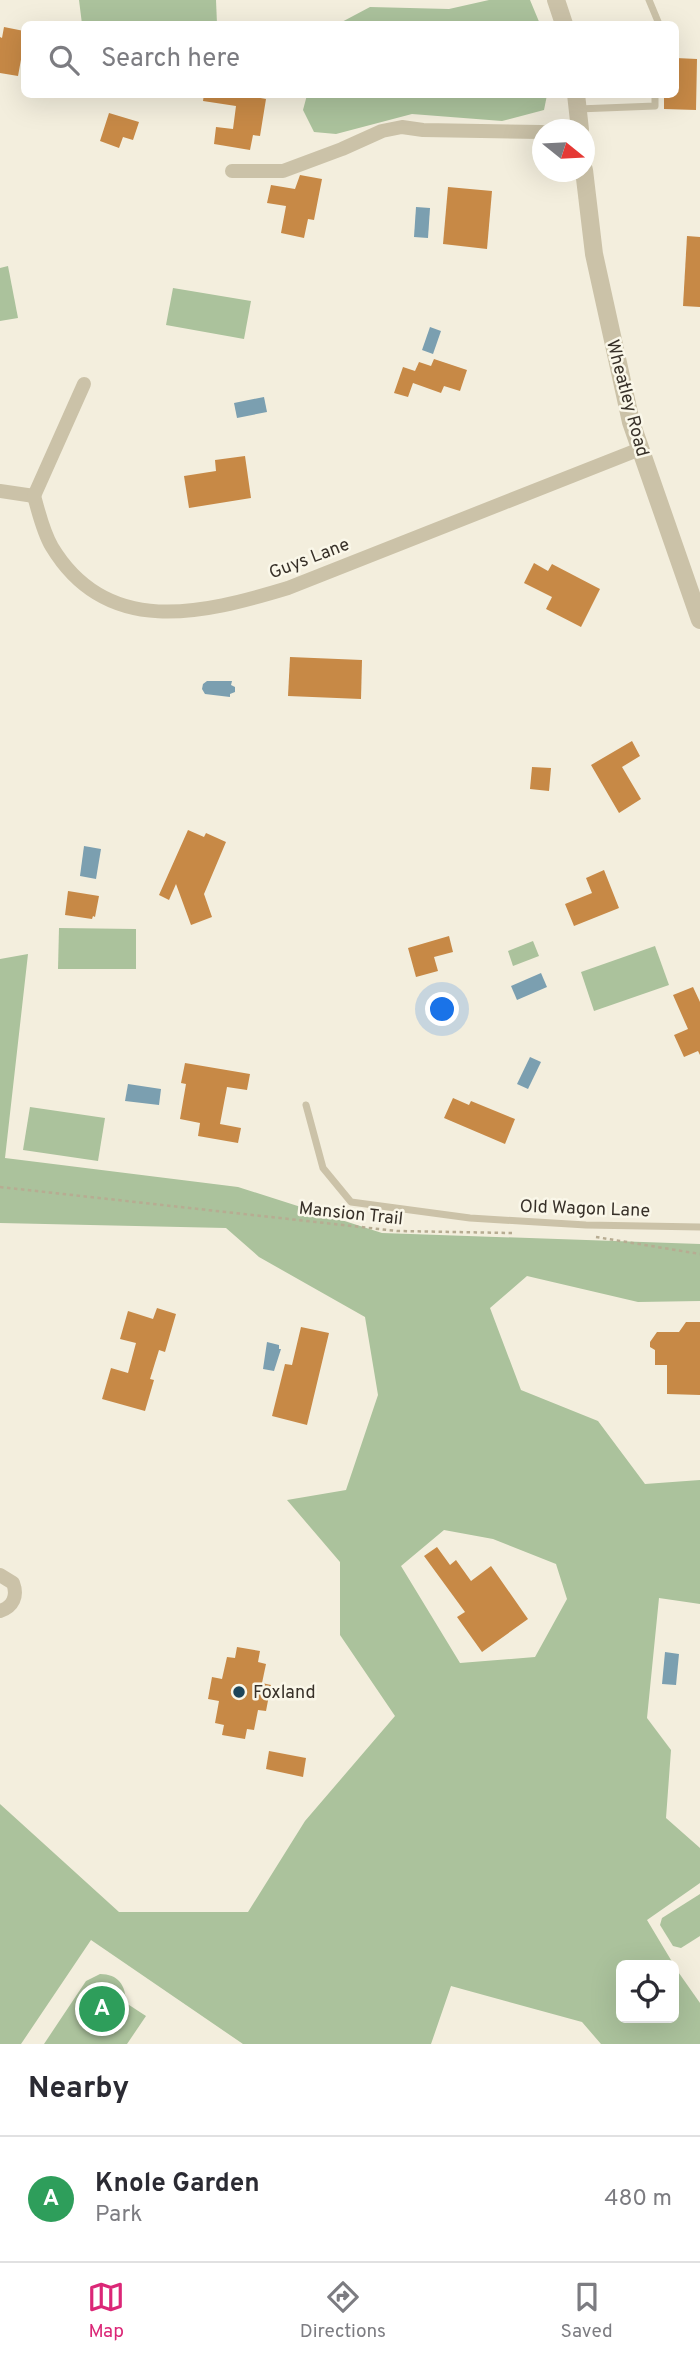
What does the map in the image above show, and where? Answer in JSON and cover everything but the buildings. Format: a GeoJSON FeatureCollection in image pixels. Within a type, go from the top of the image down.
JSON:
{"type":"FeatureCollection","features":[{"type":"Feature","properties":{"kind":"street"},"geometry":{"type":"LineString","coordinates":[[556,0],[563,21]]}},
{"type":"Feature","properties":{"kind":"street"},"geometry":{"type":"LineString","coordinates":[[232,171],[284,171],[382,131],[402,127],[423,130],[532,132]]}},
{"type":"Feature","properties":{"kind":"street","name":"Wheatley Road"},"geometry":{"type":"LineString","coordinates":[[585,182],[594,254],[618,370],[640,449],[700,620]]}},
{"type":"Feature","properties":{"kind":"street"},"geometry":{"type":"LineString","coordinates":[[0,491],[34,496],[84,384]]}},
{"type":"Feature","properties":{"kind":"street","name":"Guys Lane"},"geometry":{"type":"LineString","coordinates":[[34,496],[51,546],[70,572],[87,589],[110,603],[123,607],[184,612],[237,604],[288,588],[640,449]]}},
{"type":"Feature","properties":{"kind":"street"},"geometry":{"type":"LineString","coordinates":[[0,1575],[12,1583],[15,1595],[10,1606],[0,1611]]}},
{"type":"Feature","properties":{"kind":"lane"},"geometry":{"type":"LineString","coordinates":[[649,0],[658,21]]}},
{"type":"Feature","properties":{"kind":"lane"},"geometry":{"type":"LineString","coordinates":[[577,102],[655,106],[655,98]]}},
{"type":"Feature","properties":{"kind":"lane","name":"Old Wagon Lane"},"geometry":{"type":"LineString","coordinates":[[306,1105],[323,1168],[351,1202],[470,1218],[700,1227]]}},
{"type":"Feature","properties":{"kind":"path","name":"Mansion Trail"},"geometry":{"type":"LineString","coordinates":[[0,1187],[397,1231],[521,1233]]}},
{"type":"Feature","properties":{"kind":"path"},"geometry":{"type":"LineString","coordinates":[[590,1236],[700,1254]]}},
{"type":"Feature","properties":{"kind":"green space"},"geometry":{"type":"Polygon","coordinates":[[[79,0],[216,0],[217,21],[82,21],[79,0]]]}},
{"type":"Feature","properties":{"kind":"green space"},"geometry":{"type":"Polygon","coordinates":[[[489,0],[530,0],[539,21],[344,21],[370,7],[449,9],[489,0]]]}},
{"type":"Feature","properties":{"kind":"green space"},"geometry":{"type":"Polygon","coordinates":[[[306,98],[546,98],[544,110],[502,121],[412,114],[336,134],[314,132],[303,110],[306,98]]]}},
{"type":"Feature","properties":{"kind":"green space"},"geometry":{"type":"Polygon","coordinates":[[[8,266],[18,318],[0,321],[0,268],[8,266]]]}},
{"type":"Feature","properties":{"kind":"green space"},"geometry":{"type":"Polygon","coordinates":[[[173,288],[251,301],[244,339],[166,325],[173,288]]]}},
{"type":"Feature","properties":{"kind":"green space"},"geometry":{"type":"Polygon","coordinates":[[[59,928],[136,929],[136,969],[58,969],[59,928]]]}},
{"type":"Feature","properties":{"kind":"green space"},"geometry":{"type":"Polygon","coordinates":[[[533,941],[539,956],[513,966],[508,951],[533,941]]]}},
{"type":"Feature","properties":{"kind":"green space"},"geometry":{"type":"Polygon","coordinates":[[[655,946],[669,985],[594,1011],[581,972],[655,946]]]}},
{"type":"Feature","properties":{"kind":"green space"},"geometry":{"type":"Polygon","coordinates":[[[28,954],[5,1158],[238,1187],[382,1233],[700,1244],[700,1301],[638,1302],[527,1276],[490,1308],[521,1390],[598,1421],[645,1484],[700,1480],[700,1604],[659,1598],[647,1718],[671,1750],[666,1818],[700,1848],[700,1883],[647,1920],[671,1960],[616,1960],[616,2023],[679,2023],[679,1973],[700,2003],[700,2044],[601,2044],[582,2022],[451,1986],[431,2044],[243,2044],[91,1940],[21,2044],[0,2044],[0,1804],[119,1912],[248,1912],[305,1821],[395,1716],[340,1635],[340,1562],[287,1500],[346,1490],[378,1395],[365,1317],[259,1257],[226,1228],[0,1223],[0,959],[28,954]],[[444,1530],[401,1566],[460,1663],[535,1657],[567,1599],[556,1564],[493,1539],[444,1530]]]}},
{"type":"Feature","properties":{"kind":"green space"},"geometry":{"type":"Polygon","coordinates":[[[30,1107],[105,1118],[98,1161],[23,1150],[30,1107]]]}},
{"type":"Feature","properties":{"kind":"green space"},"geometry":{"type":"Polygon","coordinates":[[[700,1894],[700,1936],[681,1948],[673,1946],[660,1925],[662,1918],[700,1894]]]}},
{"type":"Feature","properties":{"kind":"green space"},"geometry":{"type":"Polygon","coordinates":[[[100,1974],[116,1978],[123,1986],[126,2003],[146,2016],[127,2044],[44,2044],[86,1981],[100,1974]]]}},
{"type":"Feature","properties":{"kind":"water"},"geometry":{"type":"Polygon","coordinates":[[[416,207],[430,208],[428,238],[414,237],[416,207]]]}},
{"type":"Feature","properties":{"kind":"water"},"geometry":{"type":"Polygon","coordinates":[[[430,327],[441,331],[433,354],[422,350],[430,327]]]}},
{"type":"Feature","properties":{"kind":"water"},"geometry":{"type":"Polygon","coordinates":[[[264,397],[267,412],[237,418],[234,403],[264,397]]]}},
{"type":"Feature","properties":{"kind":"water"},"geometry":{"type":"Polygon","coordinates":[[[207,681],[232,681],[235,692],[230,694],[230,697],[205,694],[202,689],[207,681]]]}},
{"type":"Feature","properties":{"kind":"water"},"geometry":{"type":"Polygon","coordinates":[[[84,846],[101,849],[96,879],[80,876],[84,846]]]}},
{"type":"Feature","properties":{"kind":"water"},"geometry":{"type":"Polygon","coordinates":[[[541,973],[547,987],[517,1000],[511,986],[541,973]]]}},
{"type":"Feature","properties":{"kind":"water"},"geometry":{"type":"Polygon","coordinates":[[[530,1057],[541,1062],[528,1089],[517,1084],[530,1057]]]}},
{"type":"Feature","properties":{"kind":"water"},"geometry":{"type":"Polygon","coordinates":[[[128,1084],[161,1089],[159,1105],[125,1101],[128,1084]]]}},
{"type":"Feature","properties":{"kind":"water"},"geometry":{"type":"Polygon","coordinates":[[[267,1342],[279,1345],[281,1349],[274,1371],[263,1369],[267,1342]]]}},
{"type":"Feature","properties":{"kind":"water"},"geometry":{"type":"Polygon","coordinates":[[[665,1652],[679,1654],[676,1685],[662,1684],[665,1652]]]}},
{"type":"Feature","properties":{"kind":"place","name":"Foxland"},"geometry":{"type":"Point","coordinates":[239,1692]}},
{"type":"Feature","properties":{"kind":"place","name":"Knole Garden"},"geometry":{"type":"Point","coordinates":[102,2009]}}]}
